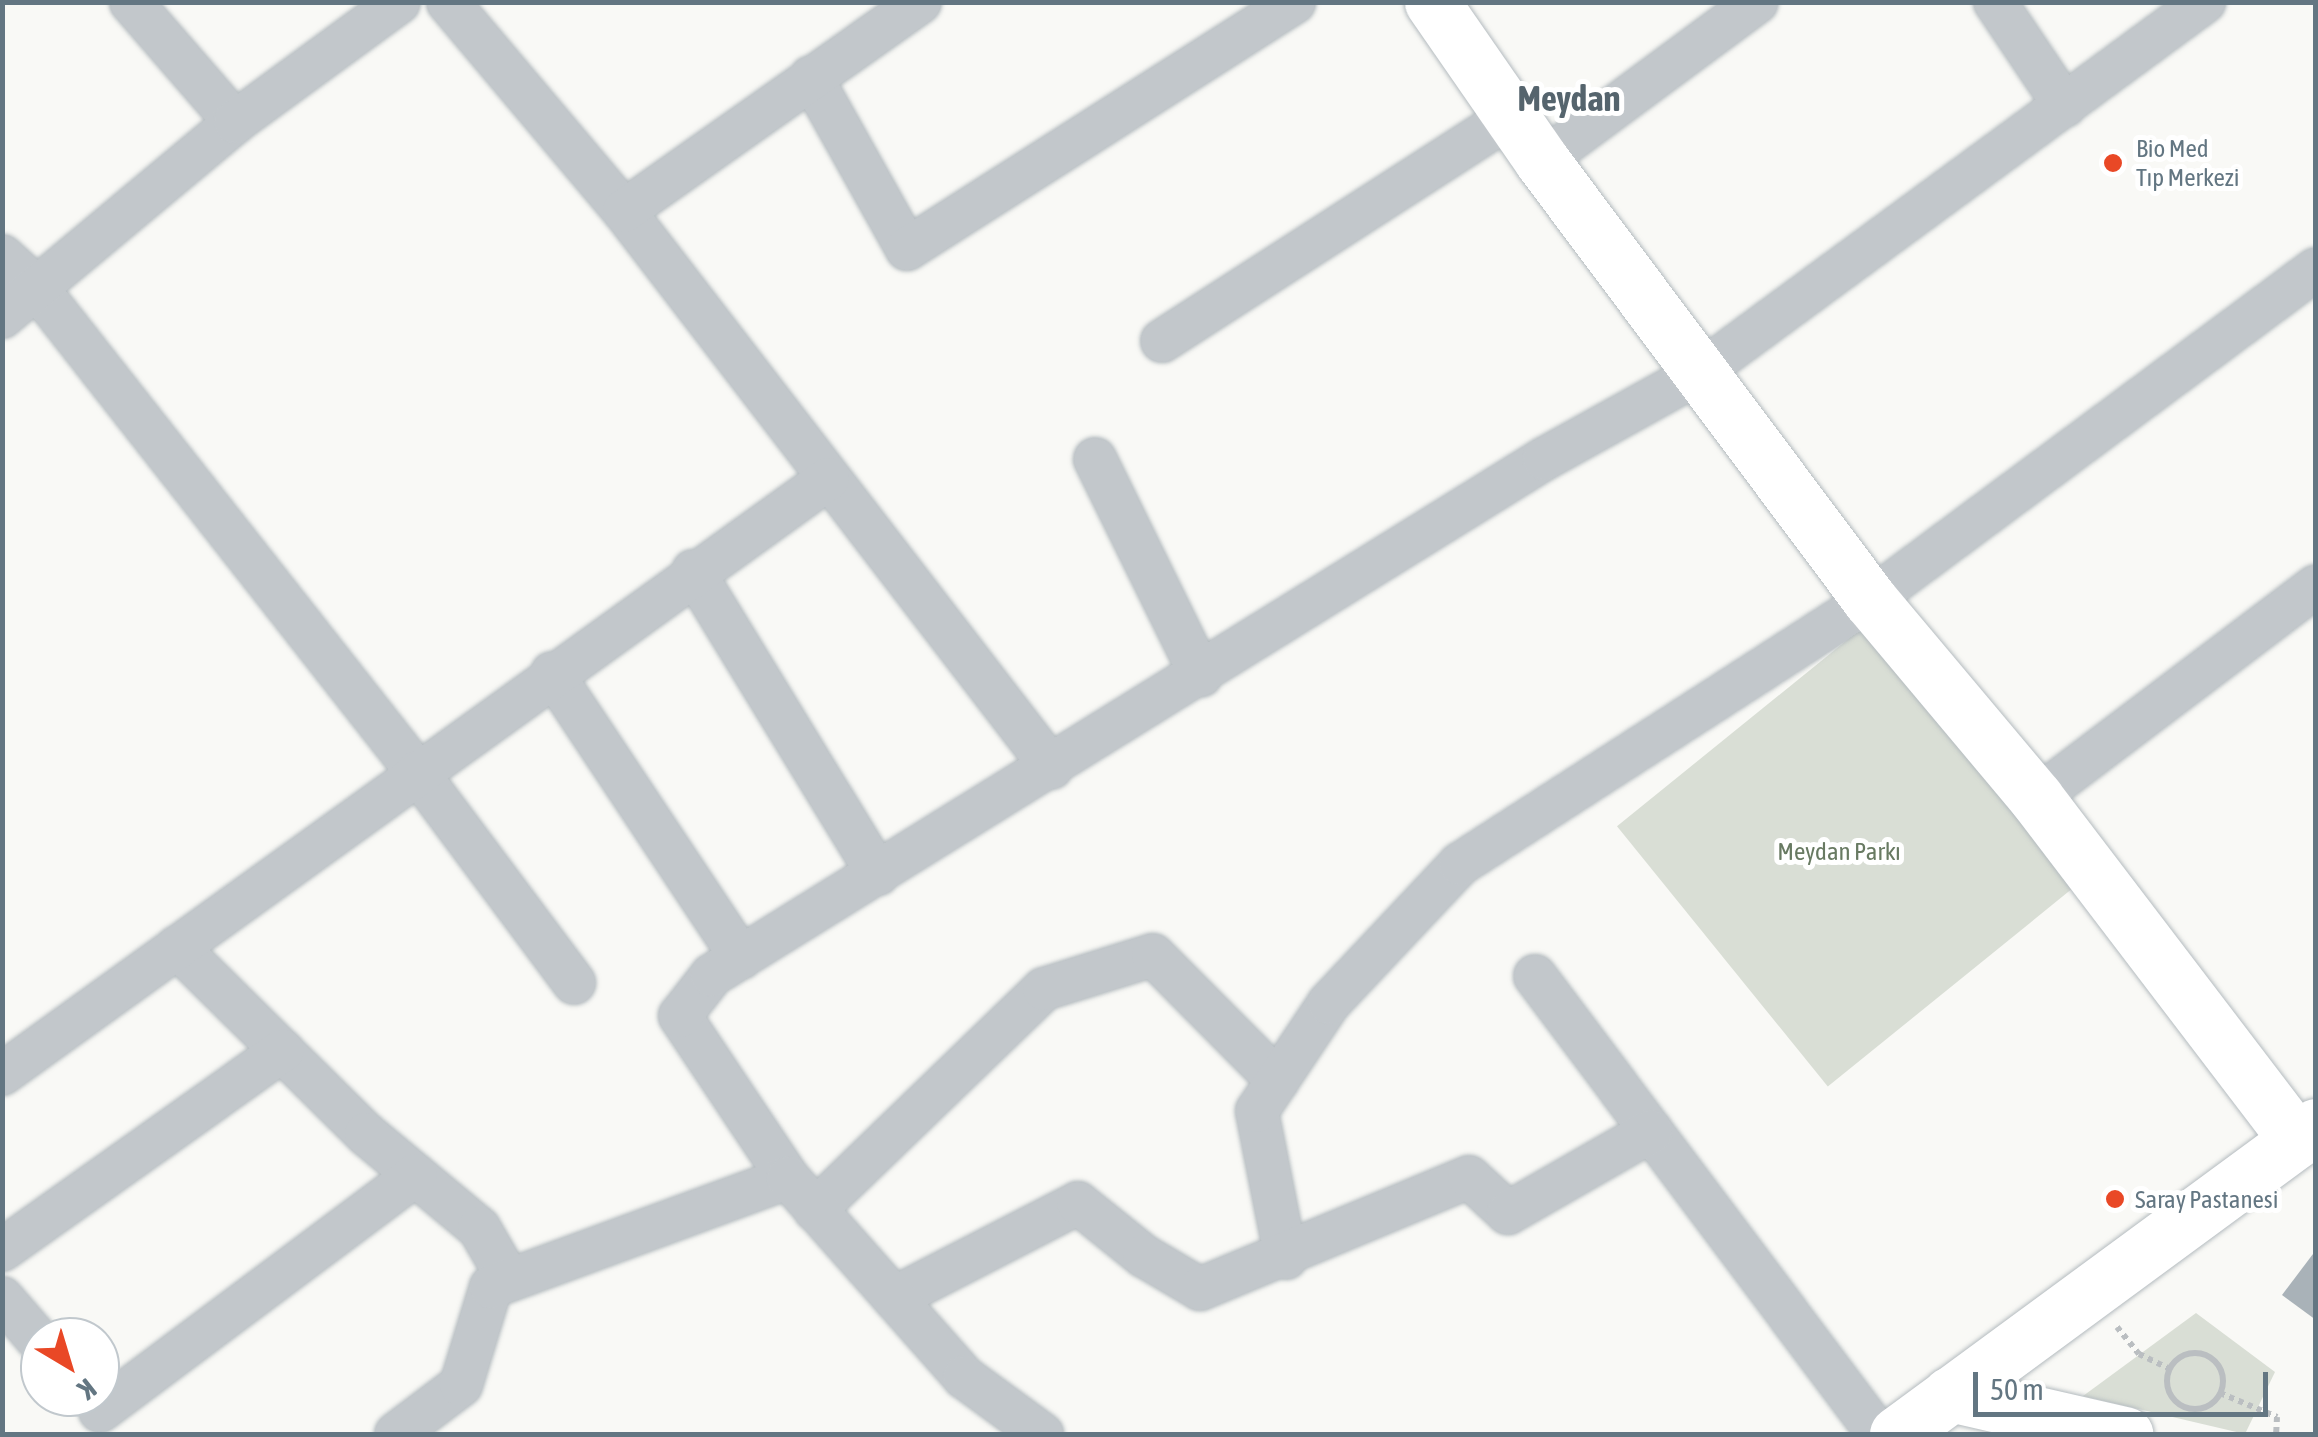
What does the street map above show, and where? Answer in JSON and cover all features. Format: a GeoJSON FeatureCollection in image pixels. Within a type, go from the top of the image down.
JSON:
{"type":"FeatureCollection","features":[{"type":"Feature","properties":{"kind":"main road"},"geometry":{"type":"LineString","coordinates":[[1432,2],[1542,161],[1870,600],[2306,1132],[1896,1434]]}},
{"type":"Feature","properties":{"kind":"main road"},"geometry":{"type":"LineString","coordinates":[[1950,1394],[2125,1434]]}},
{"type":"Feature","properties":{"kind":"street"},"geometry":{"type":"LineString","coordinates":[[131,2],[235,122]]}},
{"type":"Feature","properties":{"kind":"street"},"geometry":{"type":"LineString","coordinates":[[2,316],[235,122],[399,2]]}},
{"type":"Feature","properties":{"kind":"street"},"geometry":{"type":"LineString","coordinates":[[448,2],[624,211],[1052,768]]}},
{"type":"Feature","properties":{"kind":"street"},"geometry":{"type":"LineString","coordinates":[[624,211],[920,2]]}},
{"type":"Feature","properties":{"kind":"street"},"geometry":{"type":"LineString","coordinates":[[811,77],[907,249],[1294,2]]}},
{"type":"Feature","properties":{"kind":"street"},"geometry":{"type":"LineString","coordinates":[[1542,161],[1756,2]]}},
{"type":"Feature","properties":{"kind":"street"},"geometry":{"type":"LineString","coordinates":[[1994,2],[2065,106]]}},
{"type":"Feature","properties":{"kind":"street"},"geometry":{"type":"LineString","coordinates":[[1042,1434],[964,1377],[802,1194],[680,1016],[712,975],[1052,768],[1544,459],[1699,374],[2204,2]]}},
{"type":"Feature","properties":{"kind":"street"},"geometry":{"type":"LineString","coordinates":[[1162,341],[1511,116]]}},
{"type":"Feature","properties":{"kind":"street"},"geometry":{"type":"LineString","coordinates":[[2,256],[37,288],[418,772],[574,983]]}},
{"type":"Feature","properties":{"kind":"street"},"geometry":{"type":"LineString","coordinates":[[1286,1258],[1257,1111],[1329,1003],[1460,864],[1870,600],[2316,269]]}},
{"type":"Feature","properties":{"kind":"street"},"geometry":{"type":"LineString","coordinates":[[1094,459],[1201,674]]}},
{"type":"Feature","properties":{"kind":"street"},"geometry":{"type":"LineString","coordinates":[[2,1074],[693,571],[828,480]]}},
{"type":"Feature","properties":{"kind":"street"},"geometry":{"type":"LineString","coordinates":[[693,571],[878,874]]}},
{"type":"Feature","properties":{"kind":"street"},"geometry":{"type":"LineString","coordinates":[[2036,798],[2316,586]]}},
{"type":"Feature","properties":{"kind":"street"},"geometry":{"type":"LineString","coordinates":[[552,673],[740,958]]}},
{"type":"Feature","properties":{"kind":"street"},"geometry":{"type":"LineString","coordinates":[[177,947],[282,1051],[479,1228],[508,1280]]}},
{"type":"Feature","properties":{"kind":"street"},"geometry":{"type":"LineString","coordinates":[[396,1434],[461,1386],[490,1287],[802,1194],[1044,989],[1153,955],[1278,1081]]}},
{"type":"Feature","properties":{"kind":"street"},"geometry":{"type":"LineString","coordinates":[[1535,976],[1878,1434]]}},
{"type":"Feature","properties":{"kind":"street"},"geometry":{"type":"LineString","coordinates":[[2,1250],[282,1051]]}},
{"type":"Feature","properties":{"kind":"street"},"geometry":{"type":"LineString","coordinates":[[894,1298],[1078,1203],[1144,1256],[1200,1289],[1286,1258],[1469,1177],[1508,1213],[1651,1131]]}},
{"type":"Feature","properties":{"kind":"street"},"geometry":{"type":"LineString","coordinates":[[120,1400],[416,1175]]}},
{"type":"Feature","properties":{"kind":"street"},"geometry":{"type":"LineString","coordinates":[[2,1298],[20,1319]]}},
{"type":"Feature","properties":{"kind":"path"},"geometry":{"type":"LineString","coordinates":[[2087,1293],[2140,1354],[2170,1369]]}},
{"type":"Feature","properties":{"kind":"path"},"geometry":{"type":"LineString","coordinates":[[2184,1356],[2212,1358],[2222,1374],[2220,1393],[2200,1408],[2183,1406],[2170,1394],[2170,1369],[2184,1356]]}},
{"type":"Feature","properties":{"kind":"path"},"geometry":{"type":"LineString","coordinates":[[2220,1393],[2277,1417],[2276,1434]]}},
{"type":"Feature","properties":{"kind":"green space","name":"Meydan Parkı"},"geometry":{"type":"Polygon","coordinates":[[[1868,623],[2079,883],[1828,1087],[1617,826],[1868,623]]]}},
{"type":"Feature","properties":{"kind":"green space"},"geometry":{"type":"Polygon","coordinates":[[[2196,1313],[2275,1372],[2245,1434],[2083,1396],[2196,1313]]]}},
{"type":"Feature","properties":{"kind":"building"},"geometry":{"type":"Polygon","coordinates":[[[2316,1250],[2316,1320],[2282,1295],[2316,1250]]]}},
{"type":"Feature","properties":{"kind":"place","name":"Bio Med Tıp Merkezi"},"geometry":{"type":"Point","coordinates":[2113,163]}},
{"type":"Feature","properties":{"kind":"place","name":"Saray Pastanesi"},"geometry":{"type":"Point","coordinates":[2115,1199]}},
{"type":"Feature","properties":{"kind":"district","name":"Meydan"},"geometry":{"type":"Point","coordinates":[1569,98]}}]}
